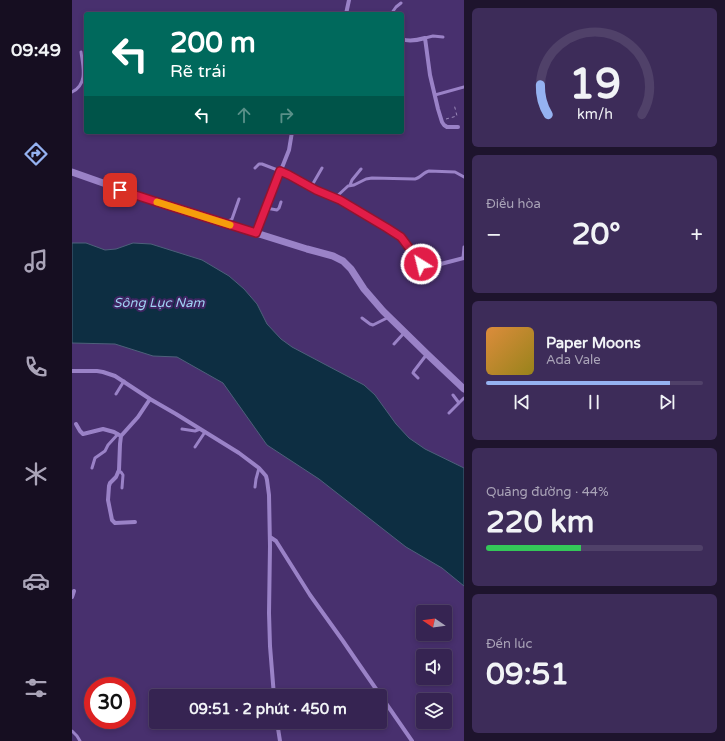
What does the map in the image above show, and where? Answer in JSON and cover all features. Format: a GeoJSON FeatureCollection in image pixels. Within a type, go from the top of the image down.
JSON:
{"type":"FeatureCollection","features":[{"type":"Feature","properties":{"kind":"street"},"geometry":{"type":"LineString","coordinates":[[346,12],[349,0]]}},
{"type":"Feature","properties":{"kind":"street"},"geometry":{"type":"LineString","coordinates":[[404,40],[425,38],[429,67],[438,110],[444,125],[447,127],[458,127]]}},
{"type":"Feature","properties":{"kind":"street"},"geometry":{"type":"LineString","coordinates":[[256,233],[289,150],[292,134]]}},
{"type":"Feature","properties":{"kind":"street"},"geometry":{"type":"LineString","coordinates":[[280,171],[335,198],[401,237],[423,266],[428,267],[464,258]]}},
{"type":"Feature","properties":{"kind":"street"},"geometry":{"type":"LineString","coordinates":[[72,172],[157,202],[333,256],[343,261],[351,269],[364,289],[389,317],[464,389]]}},
{"type":"Feature","properties":{"kind":"street"},"geometry":{"type":"LineString","coordinates":[[72,371],[79,370],[103,372],[115,376],[239,453],[259,468],[266,476],[269,495],[269,613],[273,689]]}},
{"type":"Feature","properties":{"kind":"street"},"geometry":{"type":"LineString","coordinates":[[135,522],[115,522],[112,520],[108,500],[109,486],[118,472],[119,435],[138,417],[150,399]]}},
{"type":"Feature","properties":{"kind":"street"},"geometry":{"type":"LineString","coordinates":[[76,424],[80,431],[84,434],[103,429],[119,435]]}},
{"type":"Feature","properties":{"kind":"street"},"geometry":{"type":"LineString","coordinates":[[270,537],[276,541],[310,595],[344,641],[412,741]]}},
{"type":"Feature","properties":{"kind":"street"},"geometry":{"type":"LineString","coordinates":[[72,597],[74,591]]}},
{"type":"Feature","properties":{"kind":"street"},"geometry":{"type":"LineString","coordinates":[[278,729],[280,741]]}},
{"type":"Feature","properties":{"kind":"lane"},"geometry":{"type":"LineString","coordinates":[[393,12],[396,6],[401,3]]}},
{"type":"Feature","properties":{"kind":"lane"},"geometry":{"type":"LineString","coordinates":[[425,38],[443,36]]}},
{"type":"Feature","properties":{"kind":"lane"},"geometry":{"type":"LineString","coordinates":[[72,92],[80,86],[84,73],[81,52]]}},
{"type":"Feature","properties":{"kind":"lane"},"geometry":{"type":"LineString","coordinates":[[435,95],[464,87]]}},
{"type":"Feature","properties":{"kind":"lane"},"geometry":{"type":"LineString","coordinates":[[255,168],[259,164],[262,164],[280,171]]}},
{"type":"Feature","properties":{"kind":"lane"},"geometry":{"type":"LineString","coordinates":[[311,187],[322,168]]}},
{"type":"Feature","properties":{"kind":"lane"},"geometry":{"type":"LineString","coordinates":[[335,198],[350,185],[361,169]]}},
{"type":"Feature","properties":{"kind":"lane"},"geometry":{"type":"LineString","coordinates":[[350,185],[354,185],[363,180],[372,178],[415,180],[426,172],[455,172],[464,177]]}},
{"type":"Feature","properties":{"kind":"lane"},"geometry":{"type":"LineString","coordinates":[[225,223],[232,219],[239,199]]}},
{"type":"Feature","properties":{"kind":"lane"},"geometry":{"type":"LineString","coordinates":[[266,208],[277,210],[281,202]]}},
{"type":"Feature","properties":{"kind":"lane"},"geometry":{"type":"LineString","coordinates":[[464,247],[464,258]]}},
{"type":"Feature","properties":{"kind":"lane"},"geometry":{"type":"LineString","coordinates":[[362,318],[373,325],[389,317]]}},
{"type":"Feature","properties":{"kind":"lane"},"geometry":{"type":"LineString","coordinates":[[394,344],[404,332]]}},
{"type":"Feature","properties":{"kind":"lane"},"geometry":{"type":"LineString","coordinates":[[418,378],[414,372],[426,354]]}},
{"type":"Feature","properties":{"kind":"lane"},"geometry":{"type":"LineString","coordinates":[[116,394],[124,382]]}},
{"type":"Feature","properties":{"kind":"lane"},"geometry":{"type":"LineString","coordinates":[[453,396],[459,403]]}},
{"type":"Feature","properties":{"kind":"lane"},"geometry":{"type":"LineString","coordinates":[[449,413],[464,398]]}},
{"type":"Feature","properties":{"kind":"lane"},"geometry":{"type":"LineString","coordinates":[[182,429],[195,431],[200,429]]}},
{"type":"Feature","properties":{"kind":"lane"},"geometry":{"type":"LineString","coordinates":[[195,447],[205,432]]}},
{"type":"Feature","properties":{"kind":"lane"},"geometry":{"type":"LineString","coordinates":[[92,468],[96,458],[105,451],[119,435]]}},
{"type":"Feature","properties":{"kind":"lane"},"geometry":{"type":"LineString","coordinates":[[255,487],[259,468]]}},
{"type":"Feature","properties":{"kind":"lane"},"geometry":{"type":"LineString","coordinates":[[118,472],[121,472],[122,475],[122,488]]}},
{"type":"Feature","properties":{"kind":"lane"},"geometry":{"type":"LineString","coordinates":[[72,731],[80,741]]}},
{"type":"Feature","properties":{"kind":"path"},"geometry":{"type":"LineString","coordinates":[[442,120],[457,116],[454,104]]}},
{"type":"Feature","properties":{"kind":"water","name":"Sông Lục Nam"},"geometry":{"type":"Polygon","coordinates":[[[72,243],[86,243],[105,250],[116,249],[133,243],[151,244],[202,260],[229,276],[244,289],[257,304],[267,324],[281,339],[292,347],[364,385],[375,395],[396,424],[409,438],[425,449],[464,468],[464,586],[442,568],[406,547],[319,479],[267,445],[223,383],[177,357],[153,356],[115,344],[72,343],[72,243]]]}},
{"type":"Feature","properties":{"kind":"slow traffic"},"geometry":{"type":"LineString","coordinates":[[157,202],[230,225]]}},
{"type":"Feature","properties":{"kind":"route"},"geometry":{"type":"LineString","coordinates":[[120,190],[256,233],[280,171],[316,190],[340,200],[401,237],[421,264]]}}]}
